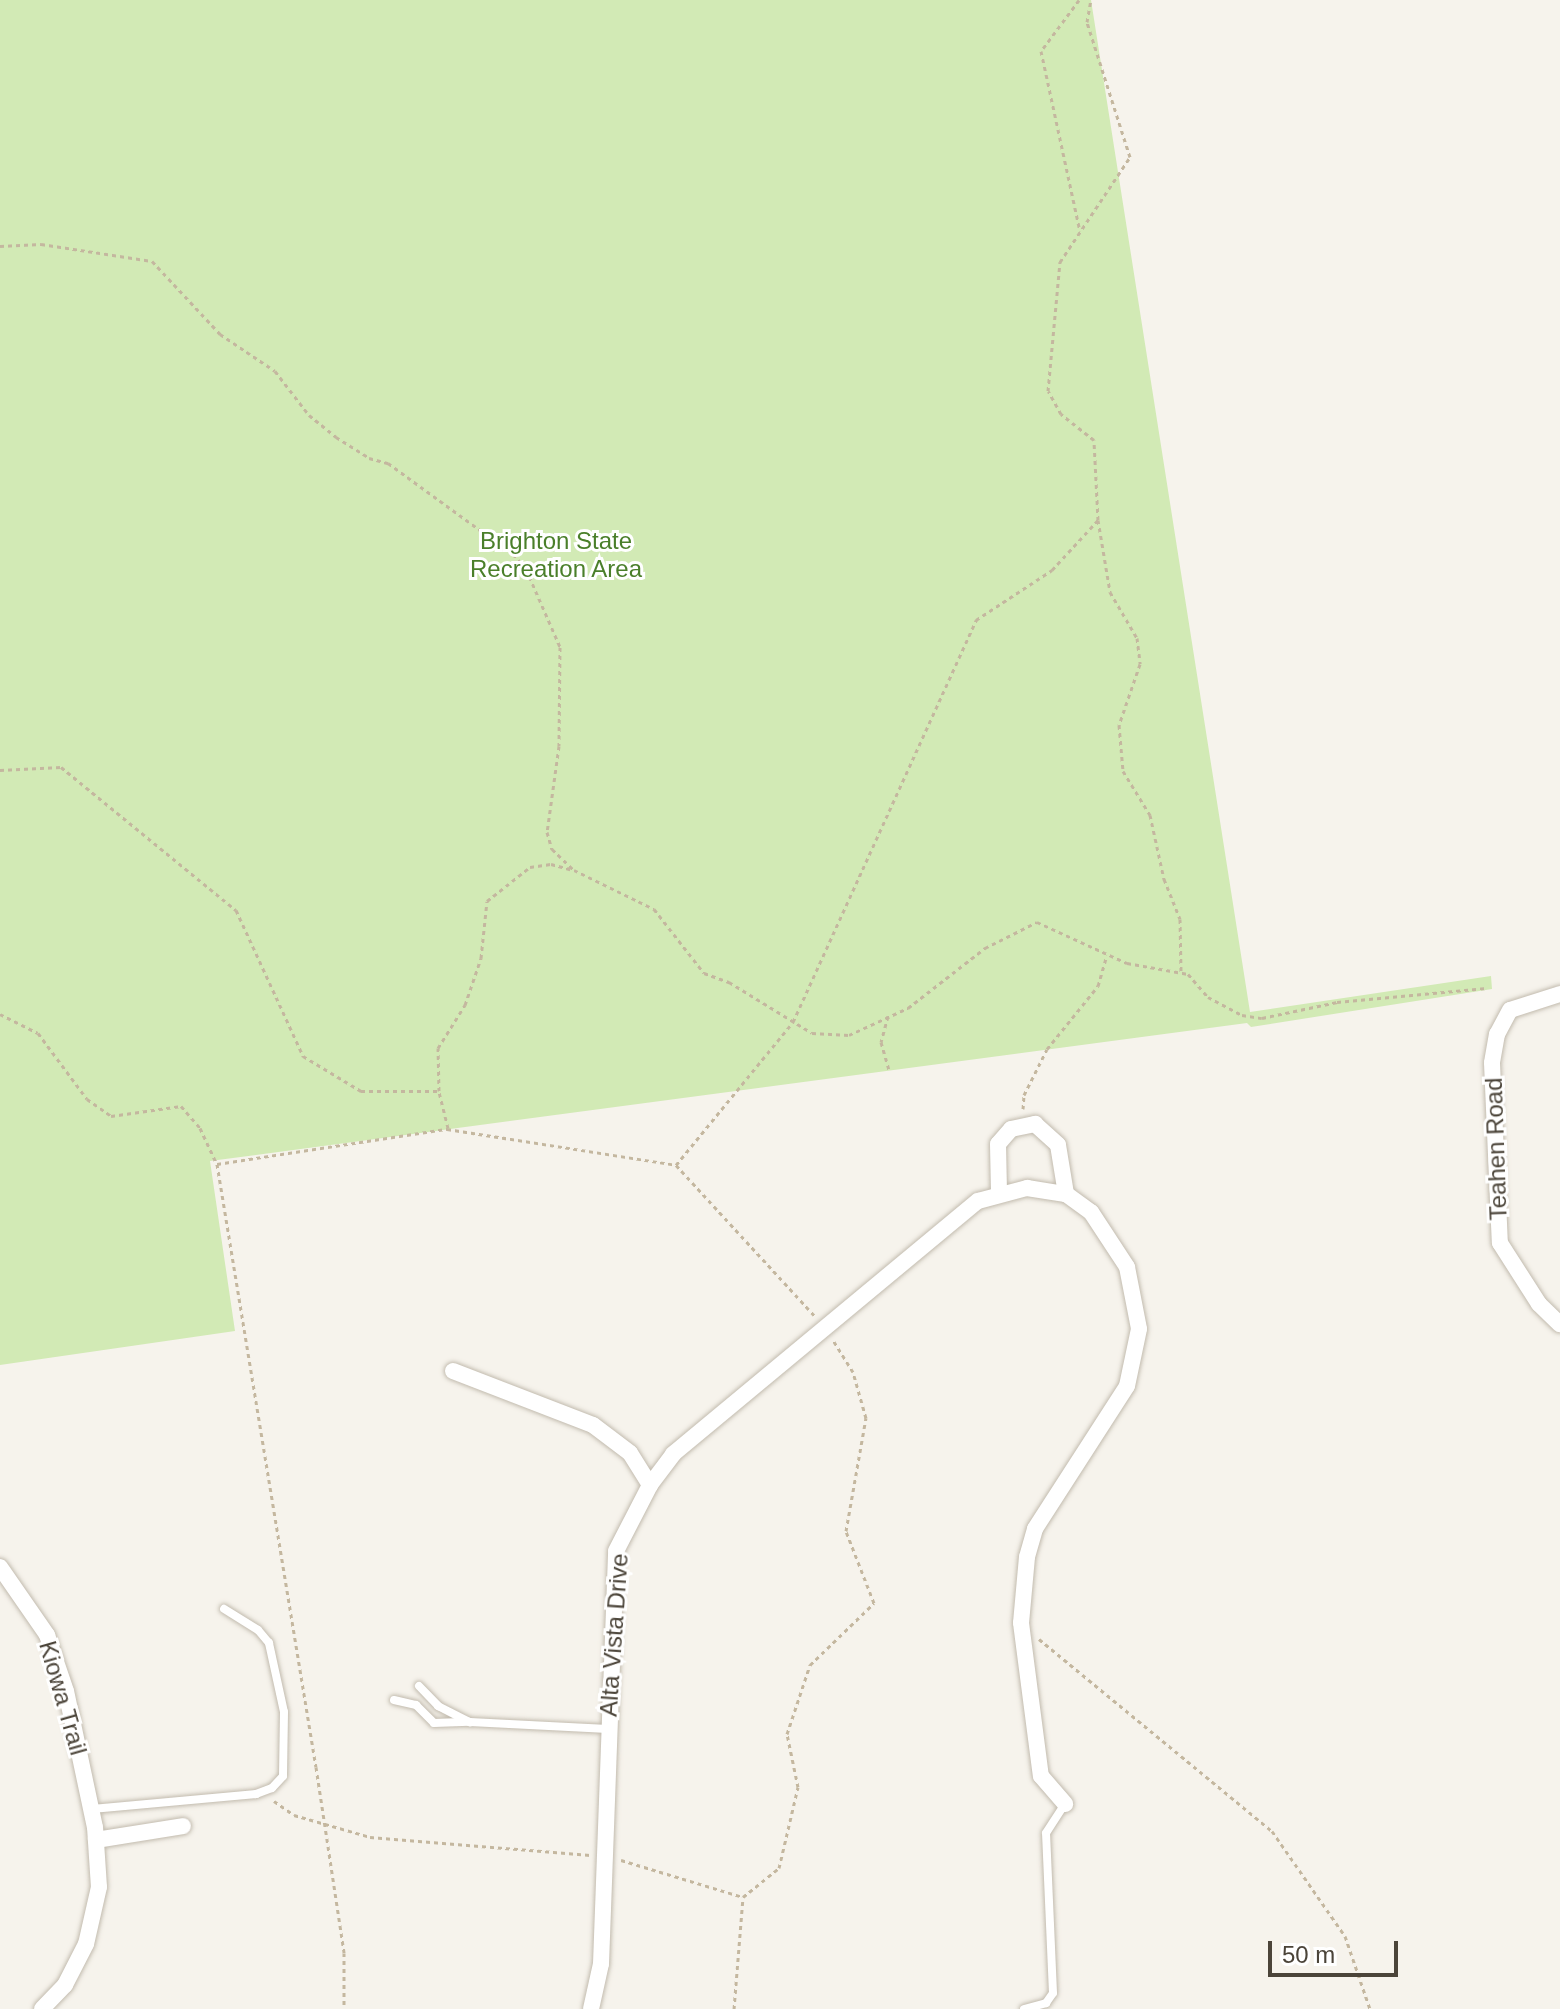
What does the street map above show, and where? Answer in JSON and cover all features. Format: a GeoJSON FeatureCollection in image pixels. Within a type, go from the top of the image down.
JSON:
{"type":"FeatureCollection","features":[{"type":"Feature","properties":{"kind":"street","name":"Teahen Road"},"geometry":{"type":"LineString","coordinates":[[1560,994],[1510,1010],[1497,1034],[1492,1063],[1500,1243],[1539,1304],[1560,1324]]}},
{"type":"Feature","properties":{"kind":"street"},"geometry":{"type":"LineString","coordinates":[[999,1192],[998,1144],[1022,1125],[1035,1124],[1053,1137],[1066,1194],[1091,1212],[1127,1267],[1139,1329],[1119,1403],[1035,1529],[1027,1557],[1022,1627],[1041,1776],[1065,1804]]}},
{"type":"Feature","properties":{"kind":"street","name":"Alta Vista Drive"},"geometry":{"type":"LineString","coordinates":[[591,2009],[601,1964],[616,1551],[650,1485],[673,1454],[978,1201],[999,1192],[1027,1188],[1066,1194]]}},
{"type":"Feature","properties":{"kind":"street"},"geometry":{"type":"LineString","coordinates":[[453,1371],[593,1425],[630,1453],[650,1485]]}},
{"type":"Feature","properties":{"kind":"street","name":"Kiowa Trail"},"geometry":{"type":"LineString","coordinates":[[0,1567],[47,1635],[66,1691],[96,1840],[99,1887],[86,1944],[65,1985],[42,2009]]}},
{"type":"Feature","properties":{"kind":"street"},"geometry":{"type":"LineString","coordinates":[[96,1840],[183,1826]]}},
{"type":"Feature","properties":{"kind":"lane"},"geometry":{"type":"LineString","coordinates":[[92,1809],[261,1792],[283,1776],[278,1675],[269,1643],[258,1630],[224,1609]]}},
{"type":"Feature","properties":{"kind":"lane"},"geometry":{"type":"LineString","coordinates":[[419,1686],[438,1706],[470,1722]]}},
{"type":"Feature","properties":{"kind":"lane"},"geometry":{"type":"LineString","coordinates":[[394,1700],[416,1705],[434,1723],[608,1729]]}},
{"type":"Feature","properties":{"kind":"lane"},"geometry":{"type":"LineString","coordinates":[[1024,2009],[1046,2003],[1053,1993],[1046,1833],[1065,1804]]}},
{"type":"Feature","properties":{"kind":"path"},"geometry":{"type":"LineString","coordinates":[[1079,0],[1041,51],[1080,231]]}},
{"type":"Feature","properties":{"kind":"path"},"geometry":{"type":"LineString","coordinates":[[1091,0],[1087,22],[1130,157],[1060,262],[1048,391],[1061,414],[1094,440],[1098,520],[1110,592],[1137,638],[1140,664],[1119,725],[1123,771],[1150,815],[1164,879],[1180,919],[1181,972]]}},
{"type":"Feature","properties":{"kind":"path"},"geometry":{"type":"LineString","coordinates":[[0,246],[41,244],[152,261],[220,334],[275,371],[309,415],[336,437],[369,458],[388,463],[513,554],[526,569],[560,647],[559,746],[547,832],[552,849],[574,870]]}},
{"type":"Feature","properties":{"kind":"path"},"geometry":{"type":"LineString","coordinates":[[676,1165],[793,1022],[976,620],[1052,570],[1098,520]]}},
{"type":"Feature","properties":{"kind":"path"},"geometry":{"type":"LineString","coordinates":[[0,770],[61,767],[236,910],[303,1056],[361,1091],[439,1091]]}},
{"type":"Feature","properties":{"kind":"path"},"geometry":{"type":"LineString","coordinates":[[448,1129],[449,1115],[439,1091],[438,1048],[465,1005],[481,958],[487,901],[530,867],[551,864],[574,870],[654,909],[704,973],[729,982],[812,1033],[849,1035],[908,1008],[985,948],[1037,922],[1107,955],[1158,971],[1181,972],[1221,1004],[1262,1018],[1337,1002],[1486,988]]}},
{"type":"Feature","properties":{"kind":"path"},"geometry":{"type":"LineString","coordinates":[[1022,1125],[1024,1095],[1047,1049],[1098,986],[1107,955]]}},
{"type":"Feature","properties":{"kind":"path"},"geometry":{"type":"LineString","coordinates":[[0,1014],[38,1033],[87,1099],[111,1116],[181,1106],[200,1128],[217,1164],[344,1953],[344,2009]]}},
{"type":"Feature","properties":{"kind":"path"},"geometry":{"type":"LineString","coordinates":[[888,1016],[881,1042],[889,1070]]}},
{"type":"Feature","properties":{"kind":"path"},"geometry":{"type":"LineString","coordinates":[[1262,1018],[1262,1025]]}},
{"type":"Feature","properties":{"kind":"path"},"geometry":{"type":"LineString","coordinates":[[217,1164],[447,1129],[676,1165],[825,1328],[853,1372],[866,1418],[846,1531],[874,1603],[810,1665],[787,1734],[798,1787],[779,1868],[743,1897],[734,2009]]}},
{"type":"Feature","properties":{"kind":"path"},"geometry":{"type":"LineString","coordinates":[[1022,1627],[1069,1659],[1122,1711],[1272,1831],[1345,1936],[1370,2009]]}},
{"type":"Feature","properties":{"kind":"path"},"geometry":{"type":"LineString","coordinates":[[261,1792],[294,1815],[324,1820],[370,1837],[603,1856],[656,1867],[743,1897]]}},
{"type":"Feature","properties":{"kind":"green space","name":"Brighton State Recreation Area"},"geometry":{"type":"Polygon","coordinates":[[[0,0],[1091,0],[1250,1012],[1491,976],[1492,989],[1251,1027],[1247,1023],[210,1161],[235,1331],[0,1365],[0,0]]]}}]}
